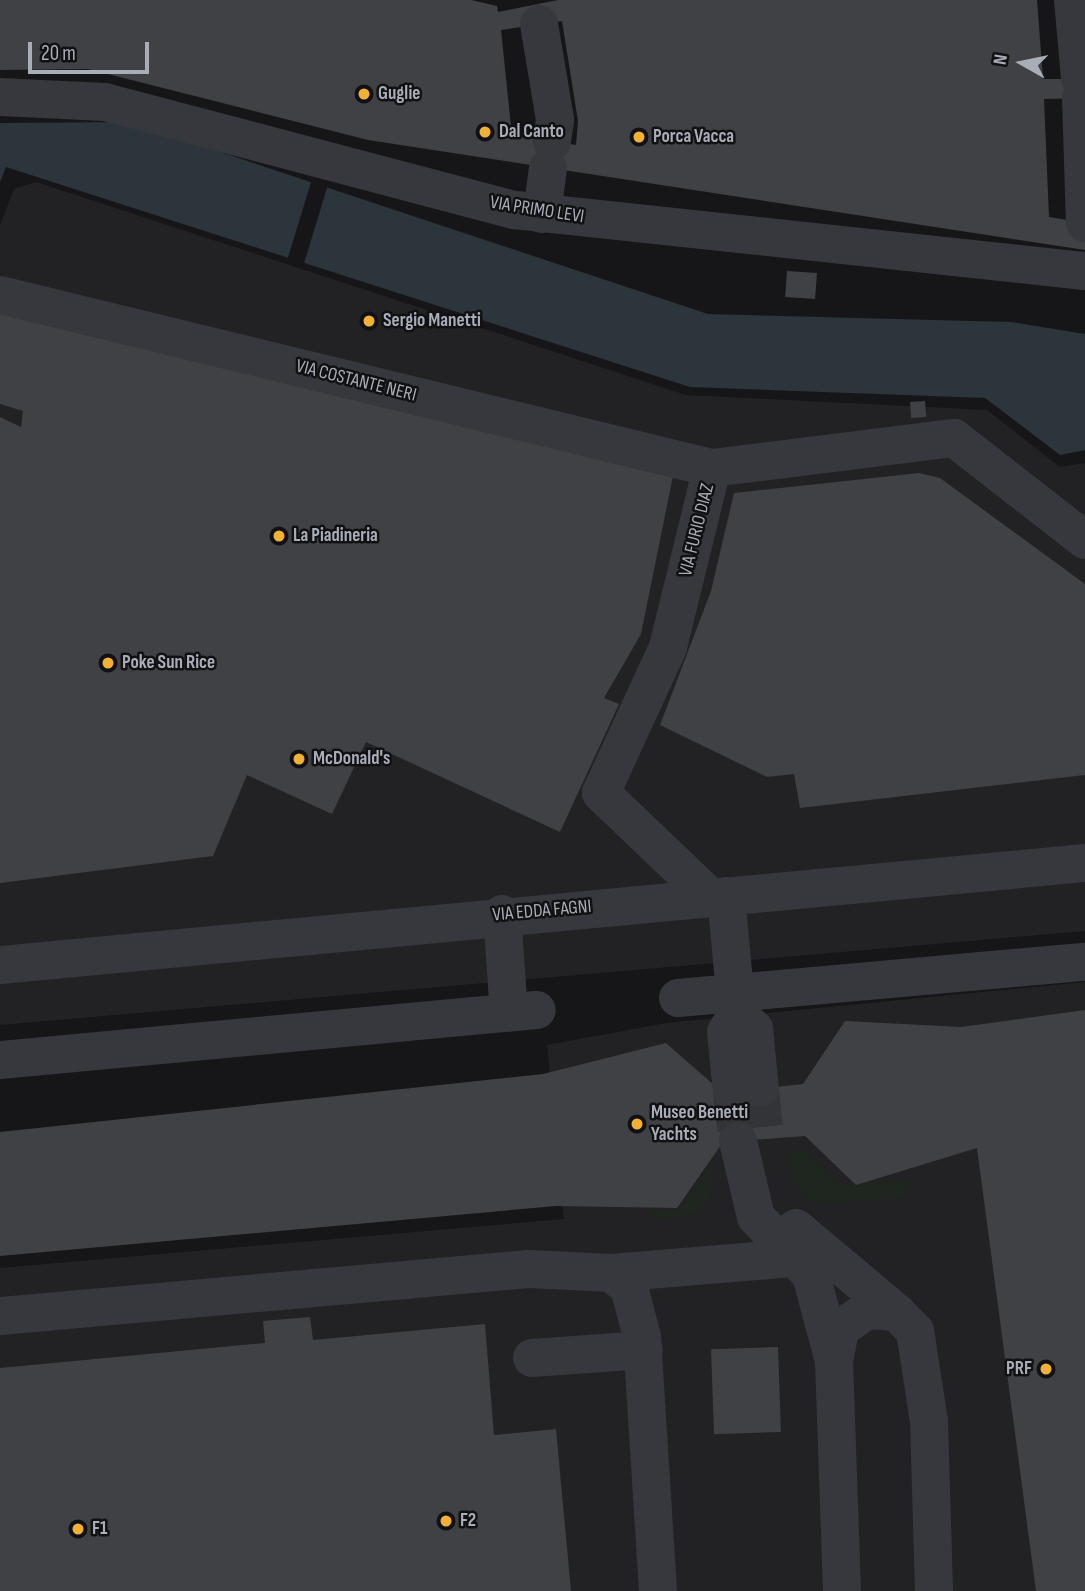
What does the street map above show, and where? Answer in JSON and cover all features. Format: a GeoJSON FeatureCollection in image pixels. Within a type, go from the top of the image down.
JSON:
{"type":"FeatureCollection","features":[{"type":"Feature","properties":{"kind":"street"},"geometry":{"type":"LineString","coordinates":[[1073,0],[1080,89],[1085,223]]}},
{"type":"Feature","properties":{"kind":"street"},"geometry":{"type":"LineString","coordinates":[[536,10],[555,120],[542,214]]}},
{"type":"Feature","properties":{"kind":"street","name":"VIA PRIMO LEVI"},"geometry":{"type":"LineString","coordinates":[[0,97],[105,102],[542,214],[1085,271]]}},
{"type":"Feature","properties":{"kind":"street","name":"VIA COSTANTE NERI"},"geometry":{"type":"LineString","coordinates":[[0,295],[712,468]]}},
{"type":"Feature","properties":{"kind":"street","name":"VIA FURIO DIAZ"},"geometry":{"type":"LineString","coordinates":[[718,896],[601,793],[668,647],[712,468],[954,438],[1085,540]]}},
{"type":"Feature","properties":{"kind":"street","name":"VIA EDDA FAGNI"},"geometry":{"type":"LineString","coordinates":[[0,965],[502,914],[1085,863]]}},
{"type":"Feature","properties":{"kind":"street"},"geometry":{"type":"LineString","coordinates":[[718,896],[736,1004],[726,1032],[746,1090]]}},
{"type":"Feature","properties":{"kind":"street"},"geometry":{"type":"LineString","coordinates":[[0,1060],[523,1012],[502,914]]}},
{"type":"Feature","properties":{"kind":"street"},"geometry":{"type":"LineString","coordinates":[[678,998],[736,1004],[780,988],[1085,962]]}},
{"type":"Feature","properties":{"kind":"street"},"geometry":{"type":"LineString","coordinates":[[834,1361],[811,1275],[756,1217],[752,1140],[778,1208],[915,1331],[923,1361],[934,1591]]}},
{"type":"Feature","properties":{"kind":"street"},"geometry":{"type":"LineString","coordinates":[[0,1317],[508,1270],[611,1273],[792,1258]]}},
{"type":"Feature","properties":{"kind":"street"},"geometry":{"type":"LineString","coordinates":[[611,1273],[629,1287],[643,1350],[658,1591]]}},
{"type":"Feature","properties":{"kind":"street"},"geometry":{"type":"LineString","coordinates":[[842,1591],[834,1361],[840,1329],[852,1317],[896,1312]]}},
{"type":"Feature","properties":{"kind":"street"},"geometry":{"type":"LineString","coordinates":[[532,1358],[643,1350]]}},
{"type":"Feature","properties":{"kind":"shaded area"},"geometry":{"type":"Polygon","coordinates":[[[130,122],[708,314],[1011,322],[1085,334],[1085,450],[1060,455],[985,398],[690,387],[6,167],[0,182],[0,123],[130,122]]]}},
{"type":"Feature","properties":{"kind":"shaded area"},"geometry":{"type":"Polygon","coordinates":[[[36,182],[686,395],[987,410],[1060,467],[1085,463],[1085,931],[0,1025],[0,225],[14,189],[36,182]]]}},
{"type":"Feature","properties":{"kind":"shaded area"},"geometry":{"type":"Polygon","coordinates":[[[1085,982],[1085,1591],[0,1591],[0,1268],[564,1219],[547,1045],[666,1023],[1085,982]]]}},
{"type":"Feature","properties":{"kind":"shaded area"},"geometry":{"type":"Polygon","coordinates":[[[789,1151],[805,1151],[839,1185],[905,1181],[905,1198],[814,1203],[793,1183],[789,1151]]]}},
{"type":"Feature","properties":{"kind":"shaded area"},"geometry":{"type":"Polygon","coordinates":[[[714,1159],[709,1197],[699,1213],[651,1220],[651,1211],[680,1210],[714,1159]]]}},
{"type":"Feature","properties":{"kind":"pier"},"geometry":{"type":"Polygon","coordinates":[[[312,179],[328,184],[303,266],[287,261],[312,179]]]}},
{"type":"Feature","properties":{"kind":"building"},"geometry":{"type":"Polygon","coordinates":[[[0,0],[471,0],[497,6],[498,12],[558,0],[1037,0],[1043,79],[1085,79],[1085,98],[1044,99],[1049,217],[1085,223],[1085,250],[368,140],[88,69],[0,70],[0,0]],[[562,21],[501,30],[512,136],[576,145],[578,121],[562,21]]]}},
{"type":"Feature","properties":{"kind":"building"},"geometry":{"type":"Polygon","coordinates":[[[787,271],[817,273],[815,299],[785,297],[787,271]]]}},
{"type":"Feature","properties":{"kind":"building"},"geometry":{"type":"Polygon","coordinates":[[[0,307],[673,476],[641,634],[604,698],[619,704],[560,832],[366,742],[332,814],[247,775],[213,856],[0,883],[0,417],[21,427],[23,411],[0,404],[0,307]]]}},
{"type":"Feature","properties":{"kind":"building"},"geometry":{"type":"Polygon","coordinates":[[[925,401],[926,417],[911,418],[910,402],[925,401]]]}},
{"type":"Feature","properties":{"kind":"building"},"geometry":{"type":"Polygon","coordinates":[[[919,473],[940,478],[1085,584],[1085,775],[800,808],[794,774],[767,777],[660,725],[711,591],[734,493],[919,473]]]}},
{"type":"Feature","properties":{"kind":"building"},"geometry":{"type":"Polygon","coordinates":[[[1085,1010],[1085,1591],[1036,1591],[977,1148],[856,1185],[805,1136],[723,1142],[677,1208],[556,1206],[0,1256],[0,1132],[543,1074],[666,1043],[723,1093],[803,1084],[845,1021],[961,1027],[1085,1010]]]}},
{"type":"Feature","properties":{"kind":"building"},"geometry":{"type":"Polygon","coordinates":[[[310,1317],[313,1340],[485,1324],[494,1435],[556,1429],[571,1591],[0,1591],[0,1368],[265,1343],[263,1321],[310,1317]]]}},
{"type":"Feature","properties":{"kind":"building"},"geometry":{"type":"Polygon","coordinates":[[[778,1347],[781,1432],[714,1434],[711,1349],[778,1347]]]}},
{"type":"Feature","properties":{"kind":"tunnel"},"geometry":{"type":"LineString","coordinates":[[760,1089],[765,1139]]}},
{"type":"Feature","properties":{"kind":"tunnel"},"geometry":{"type":"LineString","coordinates":[[732,1092],[738,1141]]}},
{"type":"Feature","properties":{"kind":"place","name":"Guglie"},"geometry":{"type":"Point","coordinates":[364,94]}},
{"type":"Feature","properties":{"kind":"place","name":"Dal Canto"},"geometry":{"type":"Point","coordinates":[485,132]}},
{"type":"Feature","properties":{"kind":"place","name":"Porca Vacca"},"geometry":{"type":"Point","coordinates":[639,137]}},
{"type":"Feature","properties":{"kind":"place","name":"Sergio Manetti"},"geometry":{"type":"Point","coordinates":[369,321]}},
{"type":"Feature","properties":{"kind":"place","name":"La Piadineria"},"geometry":{"type":"Point","coordinates":[279,536]}},
{"type":"Feature","properties":{"kind":"place","name":"Poke Sun Rice"},"geometry":{"type":"Point","coordinates":[108,663]}},
{"type":"Feature","properties":{"kind":"place","name":"McDonald's"},"geometry":{"type":"Point","coordinates":[299,759]}},
{"type":"Feature","properties":{"kind":"place","name":"Museo Benetti Yachts"},"geometry":{"type":"Point","coordinates":[637,1124]}},
{"type":"Feature","properties":{"kind":"place","name":"PRF"},"geometry":{"type":"Point","coordinates":[1046,1369]}},
{"type":"Feature","properties":{"kind":"place","name":"F2"},"geometry":{"type":"Point","coordinates":[446,1521]}},
{"type":"Feature","properties":{"kind":"place","name":"F1"},"geometry":{"type":"Point","coordinates":[78,1529]}}]}
